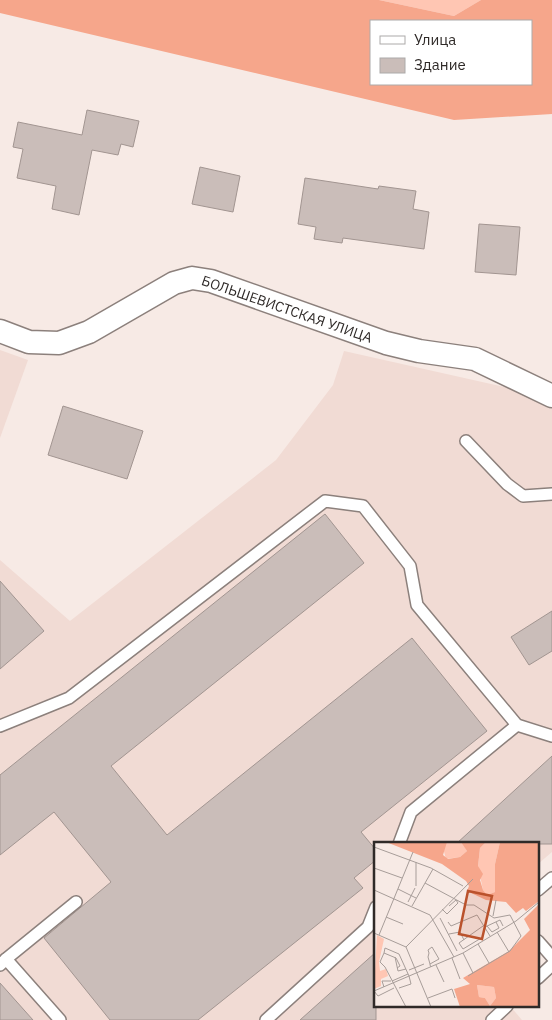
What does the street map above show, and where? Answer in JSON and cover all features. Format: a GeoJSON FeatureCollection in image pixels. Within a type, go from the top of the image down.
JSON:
{"type":"FeatureCollection","features":[{"type":"Feature","properties":{"kind":"street","name":"БОЛЬШЕВИСТСКАЯ УЛИЦА"},"geometry":{"type":"LineString","coordinates":[[0,331],[28,342],[59,343],[89,332],[174,283],[192,278],[211,281],[386,343],[419,351],[475,359],[552,396]]}},
{"type":"Feature","properties":{"kind":"lane"},"geometry":{"type":"LineString","coordinates":[[466,441],[507,484],[523,496],[552,494]]}},
{"type":"Feature","properties":{"kind":"lane"},"geometry":{"type":"LineString","coordinates":[[0,726],[69,698],[325,501],[363,506],[410,566],[417,605],[517,725],[552,736]]}},
{"type":"Feature","properties":{"kind":"lane"},"geometry":{"type":"LineString","coordinates":[[400,842],[411,812],[517,725]]}},
{"type":"Feature","properties":{"kind":"lane"},"geometry":{"type":"LineString","coordinates":[[540,888],[552,878]]}},
{"type":"Feature","properties":{"kind":"lane"},"geometry":{"type":"LineString","coordinates":[[60,1020],[3,962],[76,902]]}},
{"type":"Feature","properties":{"kind":"lane"},"geometry":{"type":"LineString","coordinates":[[266,1020],[368,927],[374,912]]}},
{"type":"Feature","properties":{"kind":"lane"},"geometry":{"type":"LineString","coordinates":[[540,943],[552,957]]}},
{"type":"Feature","properties":{"kind":"lane"},"geometry":{"type":"LineString","coordinates":[[540,976],[552,966]]}},
{"type":"Feature","properties":{"kind":"lane"},"geometry":{"type":"LineString","coordinates":[[492,1020],[505,1008]]}},
{"type":"Feature","properties":{"kind":"shaded area"},"geometry":{"type":"Polygon","coordinates":[[[0,0],[379,0],[454,16],[481,0],[552,0],[552,114],[454,120],[0,13],[0,0]]]}},
{"type":"Feature","properties":{"kind":"shaded area"},"geometry":{"type":"Polygon","coordinates":[[[379,0],[481,0],[454,16],[379,0]]]}},
{"type":"Feature","properties":{"kind":"shaded area"},"geometry":{"type":"Polygon","coordinates":[[[0,350],[28,360],[0,438],[0,350]]]}},
{"type":"Feature","properties":{"kind":"shaded area"},"geometry":{"type":"Polygon","coordinates":[[[344,351],[518,390],[552,409],[552,852],[540,862],[540,842],[374,842],[374,1008],[512,1008],[522,1020],[0,1020],[0,560],[70,621],[276,460],[333,385],[344,351]]]}},
{"type":"Feature","properties":{"kind":"building"},"geometry":{"type":"Polygon","coordinates":[[[87,110],[139,121],[133,147],[121,144],[118,155],[92,150],[79,215],[52,209],[56,186],[17,178],[23,149],[13,147],[18,122],[82,135],[87,110]]]}},
{"type":"Feature","properties":{"kind":"building"},"geometry":{"type":"Polygon","coordinates":[[[200,167],[240,176],[233,212],[192,204],[200,167]]]}},
{"type":"Feature","properties":{"kind":"building"},"geometry":{"type":"Polygon","coordinates":[[[305,178],[378,189],[379,186],[416,191],[413,209],[429,212],[424,249],[343,238],[342,243],[314,239],[316,227],[298,224],[305,178]]]}},
{"type":"Feature","properties":{"kind":"building"},"geometry":{"type":"Polygon","coordinates":[[[479,224],[520,227],[516,275],[475,272],[479,224]]]}},
{"type":"Feature","properties":{"kind":"building"},"geometry":{"type":"Polygon","coordinates":[[[63,406],[143,431],[127,479],[48,455],[63,406]]]}},
{"type":"Feature","properties":{"kind":"building"},"geometry":{"type":"Polygon","coordinates":[[[325,514],[364,563],[111,766],[167,835],[412,638],[487,731],[361,832],[374,848],[374,862],[354,878],[363,888],[198,1020],[110,1020],[44,938],[111,882],[54,812],[0,855],[0,775],[325,514]]]}},
{"type":"Feature","properties":{"kind":"building"},"geometry":{"type":"Polygon","coordinates":[[[0,581],[44,631],[0,669],[0,581]]]}},
{"type":"Feature","properties":{"kind":"building"},"geometry":{"type":"Polygon","coordinates":[[[552,611],[552,651],[529,665],[511,637],[552,611]]]}},
{"type":"Feature","properties":{"kind":"building"},"geometry":{"type":"Polygon","coordinates":[[[552,756],[552,844],[540,844],[540,842],[458,842],[552,756]]]}},
{"type":"Feature","properties":{"kind":"building"},"geometry":{"type":"Polygon","coordinates":[[[374,954],[374,1008],[376,1008],[376,1020],[300,1020],[374,954]]]}},
{"type":"Feature","properties":{"kind":"building"},"geometry":{"type":"Polygon","coordinates":[[[0,983],[33,1020],[0,1020],[0,983]]]}}]}
